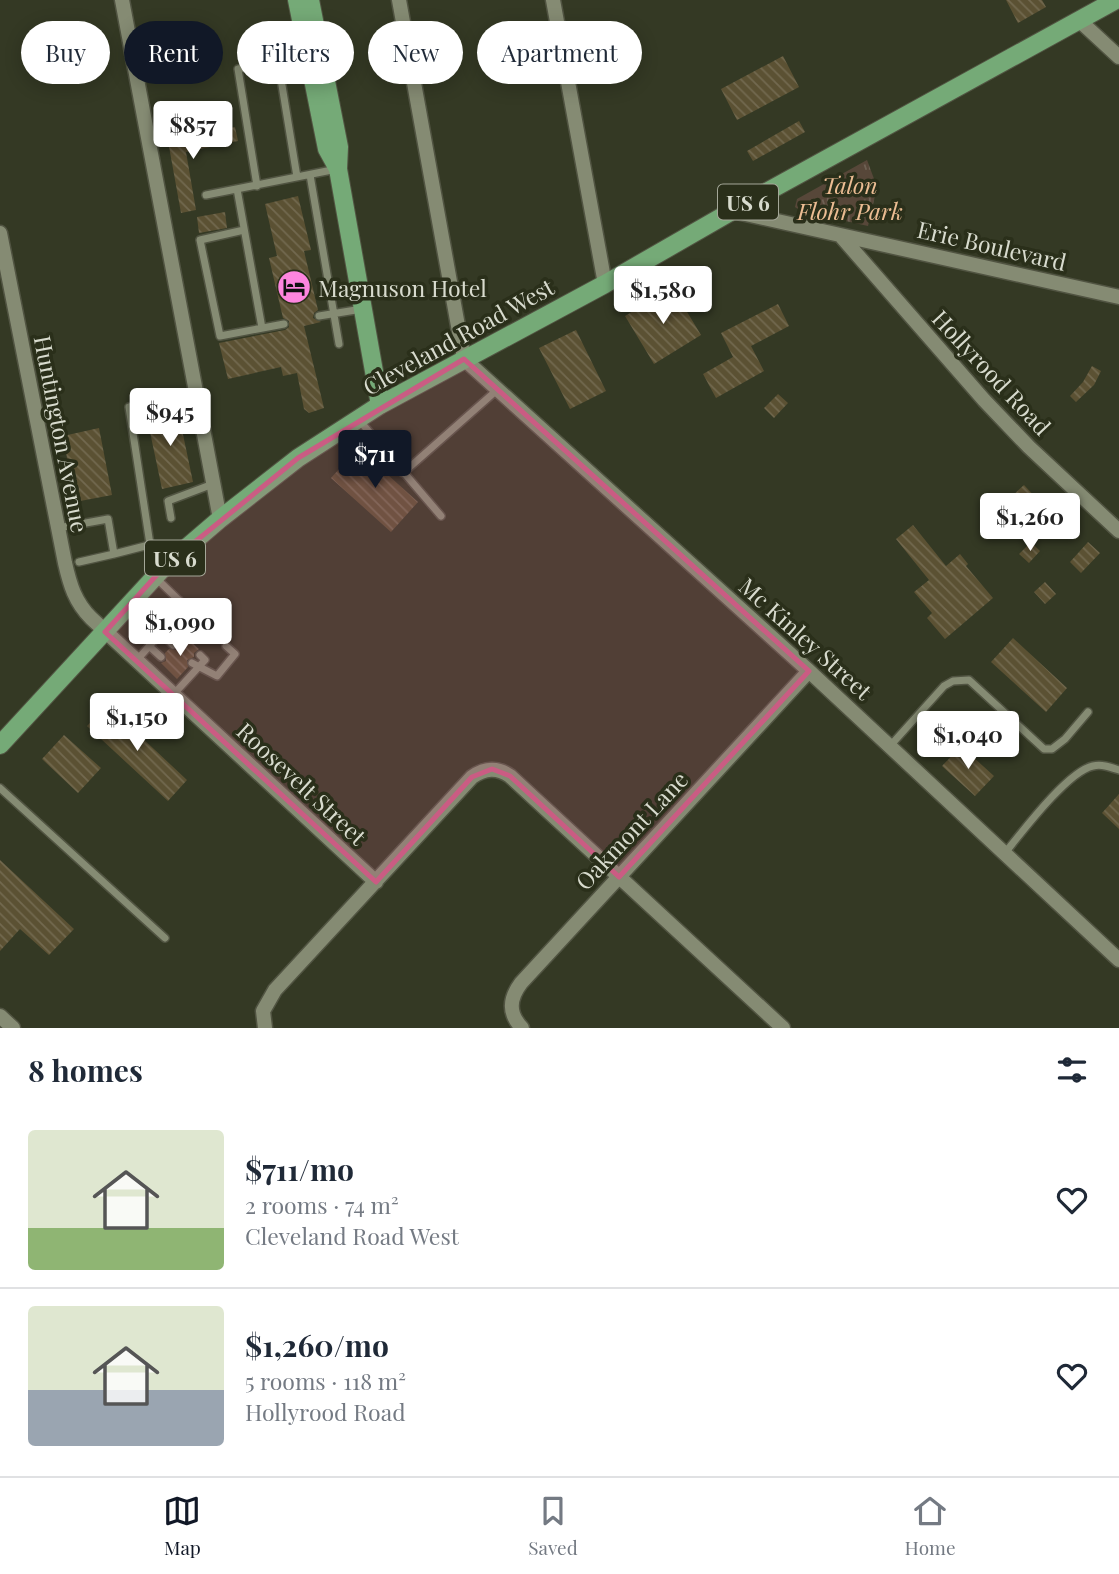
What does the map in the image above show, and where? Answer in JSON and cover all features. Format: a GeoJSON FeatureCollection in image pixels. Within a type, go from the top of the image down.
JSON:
{"type":"FeatureCollection","features":[{"type":"Feature","properties":{"kind":"main road"},"geometry":{"type":"LineString","coordinates":[[297,0],[327,149],[338,169]]}},
{"type":"Feature","properties":{"kind":"main road"},"geometry":{"type":"LineString","coordinates":[[310,0],[339,147],[338,169],[380,405]]}},
{"type":"Feature","properties":{"kind":"main road","name":"Cleveland Road West"},"geometry":{"type":"LineString","coordinates":[[0,745],[155,577],[220,519],[298,458],[380,405],[606,284],[732,211],[1116,0]]}},
{"type":"Feature","properties":{"kind":"street"},"geometry":{"type":"LineString","coordinates":[[122,0],[220,519]]}},
{"type":"Feature","properties":{"kind":"street"},"geometry":{"type":"LineString","coordinates":[[398,0],[464,359]]}},
{"type":"Feature","properties":{"kind":"street"},"geometry":{"type":"LineString","coordinates":[[552,0],[606,284]]}},
{"type":"Feature","properties":{"kind":"street"},"geometry":{"type":"LineString","coordinates":[[1080,21],[1119,57]]}},
{"type":"Feature","properties":{"kind":"street","name":"Erie Boulevard"},"geometry":{"type":"LineString","coordinates":[[732,211],[1119,297]]}},
{"type":"Feature","properties":{"kind":"street","name":"Huntington Avenue"},"geometry":{"type":"LineString","coordinates":[[0,233],[73,594],[86,613],[105,632]]}},
{"type":"Feature","properties":{"kind":"street","name":"Hollyrood Road"},"geometry":{"type":"LineString","coordinates":[[840,235],[984,400],[1029,447],[1119,531]]}},
{"type":"Feature","properties":{"kind":"street","name":"Mc Kinley Street"},"geometry":{"type":"LineString","coordinates":[[464,359],[1117,954]]}},
{"type":"Feature","properties":{"kind":"street","name":"Roosevelt Street"},"geometry":{"type":"LineString","coordinates":[[105,632],[376,882]]}},
{"type":"Feature","properties":{"kind":"street","name":"Oakmont Lane"},"geometry":{"type":"LineString","coordinates":[[522,1028],[514,1018],[511,1008],[516,990],[809,671]]}},
{"type":"Feature","properties":{"kind":"street"},"geometry":{"type":"LineString","coordinates":[[264,1021],[271,996],[472,778],[482,771],[492,769],[510,776],[783,1028]]}},
{"type":"Feature","properties":{"kind":"street"},"geometry":{"type":"LineString","coordinates":[[0,1016],[13,1028]]}},
{"type":"Feature","properties":{"kind":"lane"},"geometry":{"type":"LineString","coordinates":[[257,186],[239,69],[278,61],[297,177]]}},
{"type":"Feature","properties":{"kind":"lane"},"geometry":{"type":"LineString","coordinates":[[206,195],[338,169]]}},
{"type":"Feature","properties":{"kind":"lane"},"geometry":{"type":"LineString","coordinates":[[310,175],[339,344]]}},
{"type":"Feature","properties":{"kind":"lane"},"geometry":{"type":"LineString","coordinates":[[237,190],[262,328]]}},
{"type":"Feature","properties":{"kind":"lane"},"geometry":{"type":"LineString","coordinates":[[244,230],[201,240],[220,336],[284,324]]}},
{"type":"Feature","properties":{"kind":"lane"},"geometry":{"type":"LineString","coordinates":[[319,316],[362,308]]}},
{"type":"Feature","properties":{"kind":"lane"},"geometry":{"type":"LineString","coordinates":[[403,473],[498,390]]}},
{"type":"Feature","properties":{"kind":"lane"},"geometry":{"type":"LineString","coordinates":[[195,615],[155,577],[129,407],[196,393]]}},
{"type":"Feature","properties":{"kind":"lane"},"geometry":{"type":"LineString","coordinates":[[358,419],[441,516]]}},
{"type":"Feature","properties":{"kind":"lane"},"geometry":{"type":"LineString","coordinates":[[171,518],[168,502],[214,484]]}},
{"type":"Feature","properties":{"kind":"lane"},"geometry":{"type":"LineString","coordinates":[[58,528],[108,519],[114,554]]}},
{"type":"Feature","properties":{"kind":"lane"},"geometry":{"type":"LineString","coordinates":[[79,562],[149,545]]}},
{"type":"Feature","properties":{"kind":"lane"},"geometry":{"type":"LineString","coordinates":[[153,625],[179,600]]}},
{"type":"Feature","properties":{"kind":"lane"},"geometry":{"type":"LineString","coordinates":[[131,603],[173,645]]}},
{"type":"Feature","properties":{"kind":"lane"},"geometry":{"type":"LineString","coordinates":[[136,661],[168,625],[180,637]]}},
{"type":"Feature","properties":{"kind":"lane"},"geometry":{"type":"LineString","coordinates":[[149,646],[161,657]]}},
{"type":"Feature","properties":{"kind":"lane"},"geometry":{"type":"LineString","coordinates":[[195,666],[217,676],[235,654],[226,646]]}},
{"type":"Feature","properties":{"kind":"lane"},"geometry":{"type":"LineString","coordinates":[[173,695],[184,677],[205,660],[200,655]]}},
{"type":"Feature","properties":{"kind":"lane"},"geometry":{"type":"LineString","coordinates":[[890,746],[944,686],[962,679],[969,680],[1044,749],[1052,749],[1065,739],[1087,712]]}},
{"type":"Feature","properties":{"kind":"lane"},"geometry":{"type":"LineString","coordinates":[[1005,853],[1076,774],[1090,766],[1103,765],[1119,770]]}},
{"type":"Feature","properties":{"kind":"lane"},"geometry":{"type":"LineString","coordinates":[[0,788],[165,938]]}},
{"type":"Feature","properties":{"kind":"highlighted area"},"geometry":{"type":"Polygon","coordinates":[[[464,359],[809,671],[619,877],[510,776],[492,769],[472,777],[376,882],[105,632],[164,567],[298,458],[464,359]]]}},
{"type":"Feature","properties":{"kind":"green space","name":"Talon Flohr Park"},"geometry":{"type":"Polygon","coordinates":[[[867,160],[877,187],[868,226],[801,211],[795,207],[797,199],[867,160]]]}},
{"type":"Feature","properties":{"kind":"building"},"geometry":{"type":"Polygon","coordinates":[[[1006,0],[1042,0],[1046,7],[1018,23],[1006,0]]]}},
{"type":"Feature","properties":{"kind":"building"},"geometry":{"type":"Polygon","coordinates":[[[783,56],[799,87],[737,120],[721,89],[783,56]]]}},
{"type":"Feature","properties":{"kind":"building"},"geometry":{"type":"Polygon","coordinates":[[[799,121],[805,132],[753,161],[747,151],[799,121]]]}},
{"type":"Feature","properties":{"kind":"building"},"geometry":{"type":"Polygon","coordinates":[[[235,127],[238,141],[186,152],[196,210],[181,213],[168,141],[235,127]]]}},
{"type":"Feature","properties":{"kind":"building","name":"Magnuson Hotel"},"geometry":{"type":"Polygon","coordinates":[[[298,196],[311,250],[304,251],[318,310],[313,318],[321,322],[304,326],[324,408],[309,413],[304,409],[297,373],[283,376],[281,367],[228,379],[219,343],[289,327],[289,321],[283,318],[269,258],[277,256],[265,204],[298,196]]]}},
{"type":"Feature","properties":{"kind":"building"},"geometry":{"type":"Polygon","coordinates":[[[225,212],[227,228],[199,233],[197,217],[225,212]]]}},
{"type":"Feature","properties":{"kind":"building"},"geometry":{"type":"Polygon","coordinates":[[[672,287],[701,335],[654,364],[625,316],[672,287]]]}},
{"type":"Feature","properties":{"kind":"building"},"geometry":{"type":"Polygon","coordinates":[[[778,304],[789,326],[751,346],[764,371],[716,398],[703,374],[733,357],[721,333],[778,304]]]}},
{"type":"Feature","properties":{"kind":"building"},"geometry":{"type":"Polygon","coordinates":[[[576,330],[606,391],[570,409],[539,348],[576,330]]]}},
{"type":"Feature","properties":{"kind":"building"},"geometry":{"type":"Polygon","coordinates":[[[1092,366],[1101,371],[1094,385],[1076,402],[1070,396],[1083,382],[1092,366]]]}},
{"type":"Feature","properties":{"kind":"building"},"geometry":{"type":"Polygon","coordinates":[[[778,394],[788,403],[774,418],[764,408],[778,394]]]}},
{"type":"Feature","properties":{"kind":"building"},"geometry":{"type":"Polygon","coordinates":[[[177,406],[193,482],[162,489],[146,413],[177,406]]]}},
{"type":"Feature","properties":{"kind":"building"},"geometry":{"type":"Polygon","coordinates":[[[99,428],[112,495],[75,502],[63,436],[99,428]]]}},
{"type":"Feature","properties":{"kind":"building"},"geometry":{"type":"Polygon","coordinates":[[[358,448],[418,502],[391,532],[331,478],[358,448]]]}},
{"type":"Feature","properties":{"kind":"building"},"geometry":{"type":"Polygon","coordinates":[[[1024,485],[1040,502],[1028,513],[1012,496],[1024,485]]]}},
{"type":"Feature","properties":{"kind":"building"},"geometry":{"type":"Polygon","coordinates":[[[994,507],[1003,516],[993,525],[985,517],[994,507]]]}},
{"type":"Feature","properties":{"kind":"building"},"geometry":{"type":"Polygon","coordinates":[[[913,525],[946,566],[960,554],[968,564],[966,566],[993,598],[945,639],[927,618],[932,613],[914,592],[929,580],[896,539],[913,525]]]}},
{"type":"Feature","properties":{"kind":"building"},"geometry":{"type":"Polygon","coordinates":[[[1031,542],[1040,551],[1029,563],[1019,554],[1031,542]]]}},
{"type":"Feature","properties":{"kind":"building"},"geometry":{"type":"Polygon","coordinates":[[[1088,542],[1100,553],[1081,573],[1070,562],[1088,542]]]}},
{"type":"Feature","properties":{"kind":"building"},"geometry":{"type":"Polygon","coordinates":[[[1045,582],[1056,594],[1045,604],[1034,592],[1045,582]]]}},
{"type":"Feature","properties":{"kind":"building"},"geometry":{"type":"Polygon","coordinates":[[[186,637],[199,649],[194,653],[194,657],[187,660],[188,667],[177,679],[161,663],[166,661],[165,653],[169,649],[177,650],[179,643],[184,642],[186,637]]]}},
{"type":"Feature","properties":{"kind":"building"},"geometry":{"type":"Polygon","coordinates":[[[1013,638],[1067,688],[1046,712],[991,662],[1013,638]]]}},
{"type":"Feature","properties":{"kind":"building"},"geometry":{"type":"Polygon","coordinates":[[[107,705],[187,780],[168,801],[87,726],[107,705]]]}},
{"type":"Feature","properties":{"kind":"building"},"geometry":{"type":"Polygon","coordinates":[[[64,735],[101,768],[78,793],[42,759],[64,735]]]}},
{"type":"Feature","properties":{"kind":"building"},"geometry":{"type":"Polygon","coordinates":[[[961,746],[994,776],[975,796],[942,766],[961,746]]]}},
{"type":"Feature","properties":{"kind":"building"},"geometry":{"type":"Polygon","coordinates":[[[1119,794],[1119,829],[1102,813],[1119,794]]]}},
{"type":"Feature","properties":{"kind":"building"},"geometry":{"type":"Polygon","coordinates":[[[0,860],[74,929],[49,955],[20,929],[0,951],[0,860]]]}},
{"type":"Feature","properties":{"kind":"place","name":"Magnuson Hotel"},"geometry":{"type":"Point","coordinates":[294,287]}}]}
